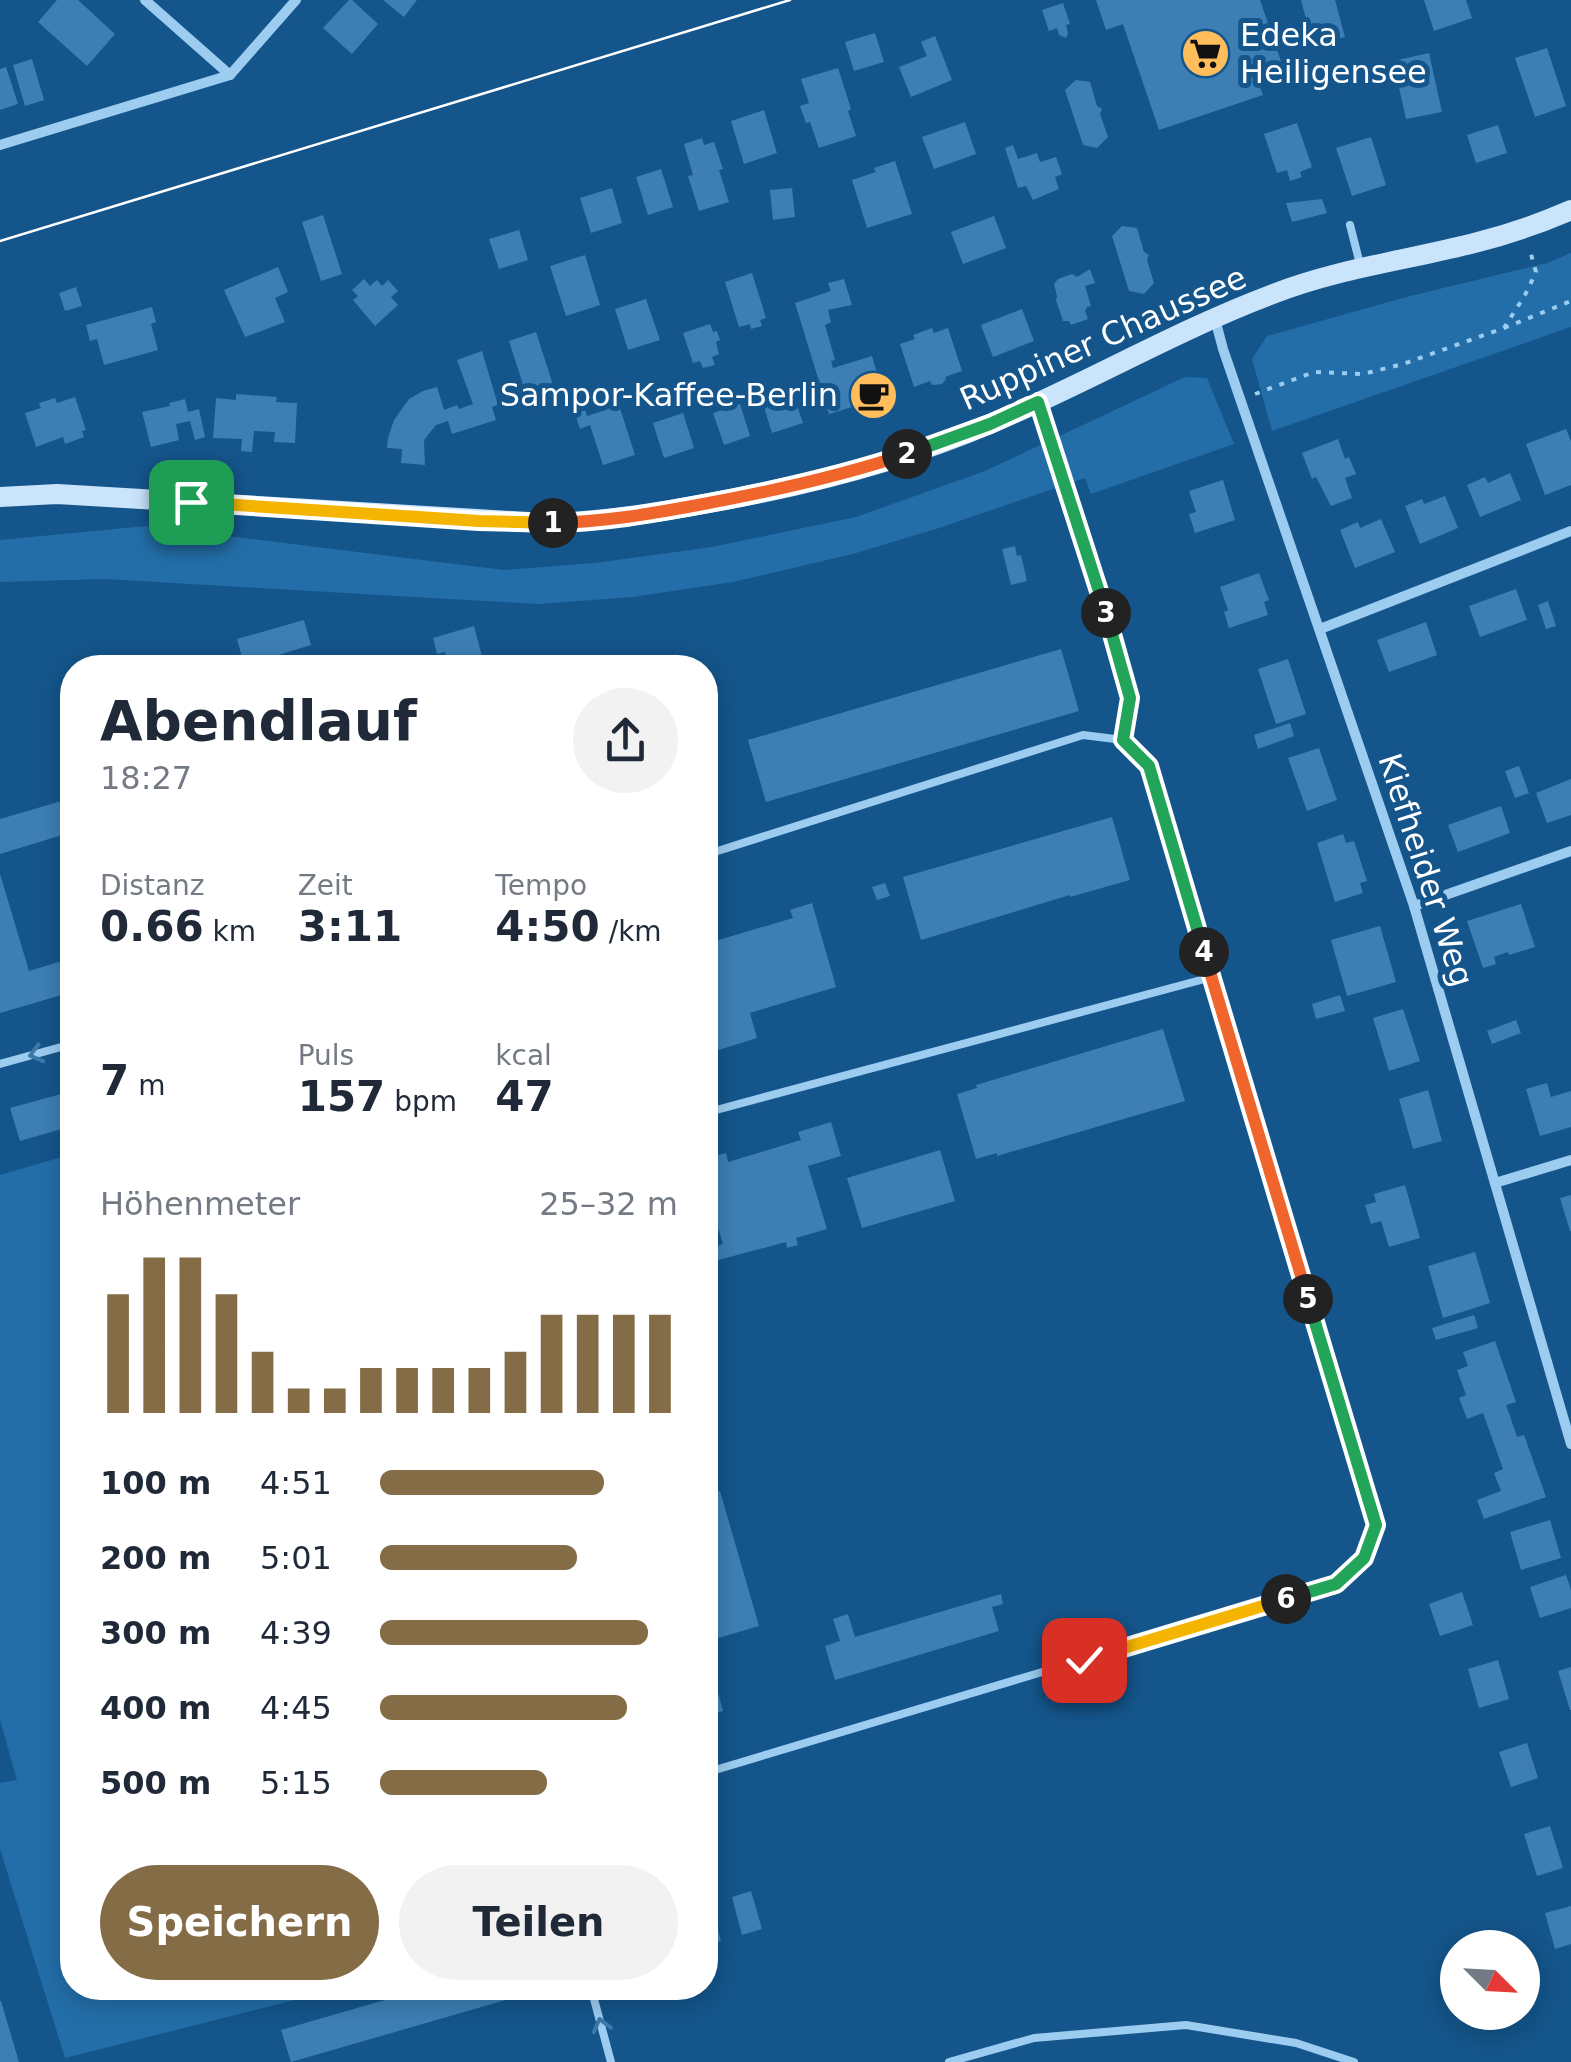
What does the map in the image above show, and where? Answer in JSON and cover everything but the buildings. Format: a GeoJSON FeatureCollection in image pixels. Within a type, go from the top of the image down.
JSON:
{"type":"FeatureCollection","features":[{"type":"Feature","properties":{"kind":"main road","name":"Ruppiner Chaussee"},"geometry":{"type":"LineString","coordinates":[[0,497],[57,494],[528,523],[601,520],[725,500],[822,480],[939,444],[1276,292],[1479,242],[1571,210]]}},
{"type":"Feature","properties":{"kind":"street"},"geometry":{"type":"LineString","coordinates":[[145,0],[230,75]]}},
{"type":"Feature","properties":{"kind":"street"},"geometry":{"type":"LineString","coordinates":[[0,145],[230,75],[296,0]]}},
{"type":"Feature","properties":{"kind":"street","name":"Kiefheider Weg"},"geometry":{"type":"LineString","coordinates":[[1215,318],[1414,906],[1571,1444]]}},
{"type":"Feature","properties":{"kind":"street"},"geometry":{"type":"LineString","coordinates":[[1320,629],[1571,532]]}},
{"type":"Feature","properties":{"kind":"street"},"geometry":{"type":"LineString","coordinates":[[1414,906],[1571,851]]}},
{"type":"Feature","properties":{"kind":"street"},"geometry":{"type":"LineString","coordinates":[[1495,1184],[1571,1160]]}},
{"type":"Feature","properties":{"kind":"lane"},"geometry":{"type":"LineString","coordinates":[[1350,225],[1361,268]]}},
{"type":"Feature","properties":{"kind":"lane"},"geometry":{"type":"LineString","coordinates":[[1038,402],[1130,698],[1123,740]]}},
{"type":"Feature","properties":{"kind":"lane"},"geometry":{"type":"LineString","coordinates":[[718,851],[1083,735],[1123,740],[1149,766],[1376,1525],[1364,1558],[1336,1584],[718,1769]]}},
{"type":"Feature","properties":{"kind":"lane"},"geometry":{"type":"LineString","coordinates":[[718,1110],[1212,977]]}},
{"type":"Feature","properties":{"kind":"lane"},"geometry":{"type":"LineString","coordinates":[[0,1064],[60,1047]]}},
{"type":"Feature","properties":{"kind":"lane"},"geometry":{"type":"LineString","coordinates":[[594,2000],[610,2062]]}},
{"type":"Feature","properties":{"kind":"lane"},"geometry":{"type":"LineString","coordinates":[[949,2062],[1034,2038],[1186,2024],[1296,2043],[1354,2062]]}},
{"type":"Feature","properties":{"kind":"path"},"geometry":{"type":"LineString","coordinates":[[1504,328],[1536,272],[1524,228]]}},
{"type":"Feature","properties":{"kind":"path"},"geometry":{"type":"LineString","coordinates":[[1241,399],[1314,372],[1364,374],[1403,364],[1571,301]]}},
{"type":"Feature","properties":{"kind":"shaded area"},"geometry":{"type":"Polygon","coordinates":[[[1571,253],[1571,327],[1272,431],[1252,359],[1267,336],[1547,263],[1571,253]]]}},
{"type":"Feature","properties":{"kind":"shaded area"},"geometry":{"type":"Polygon","coordinates":[[[1185,377],[1207,378],[1234,444],[1091,494],[1085,478],[853,554],[733,582],[633,597],[538,604],[104,579],[0,582],[0,540],[146,526],[504,570],[595,563],[712,547],[856,517],[985,471],[1185,377]]]}},
{"type":"Feature","properties":{"kind":"shaded area"},"geometry":{"type":"Polygon","coordinates":[[[60,1158],[60,2000],[295,2000],[65,2058],[0,1849],[0,1783],[17,1780],[0,1720],[0,1175],[60,1158]]]}},
{"type":"Feature","properties":{"kind":"tram line"},"geometry":{"type":"LineString","coordinates":[[0,241],[790,0]]}},
{"type":"Feature","properties":{"kind":"place","name":"Edeka Heiligensee"},"geometry":{"type":"Point","coordinates":[1205,53]}},
{"type":"Feature","properties":{"kind":"place","name":"Sampor-Kaffee-Berlin"},"geometry":{"type":"Point","coordinates":[873,395]}},
{"type":"Feature","properties":{"kind":"route"},"geometry":{"type":"LineString","coordinates":[[191,502],[479,521],[601,520],[822,480],[939,444],[1038,402],[1130,698],[1123,740],[1149,766],[1376,1525],[1364,1558],[1336,1584],[1084,1660]]}}]}
